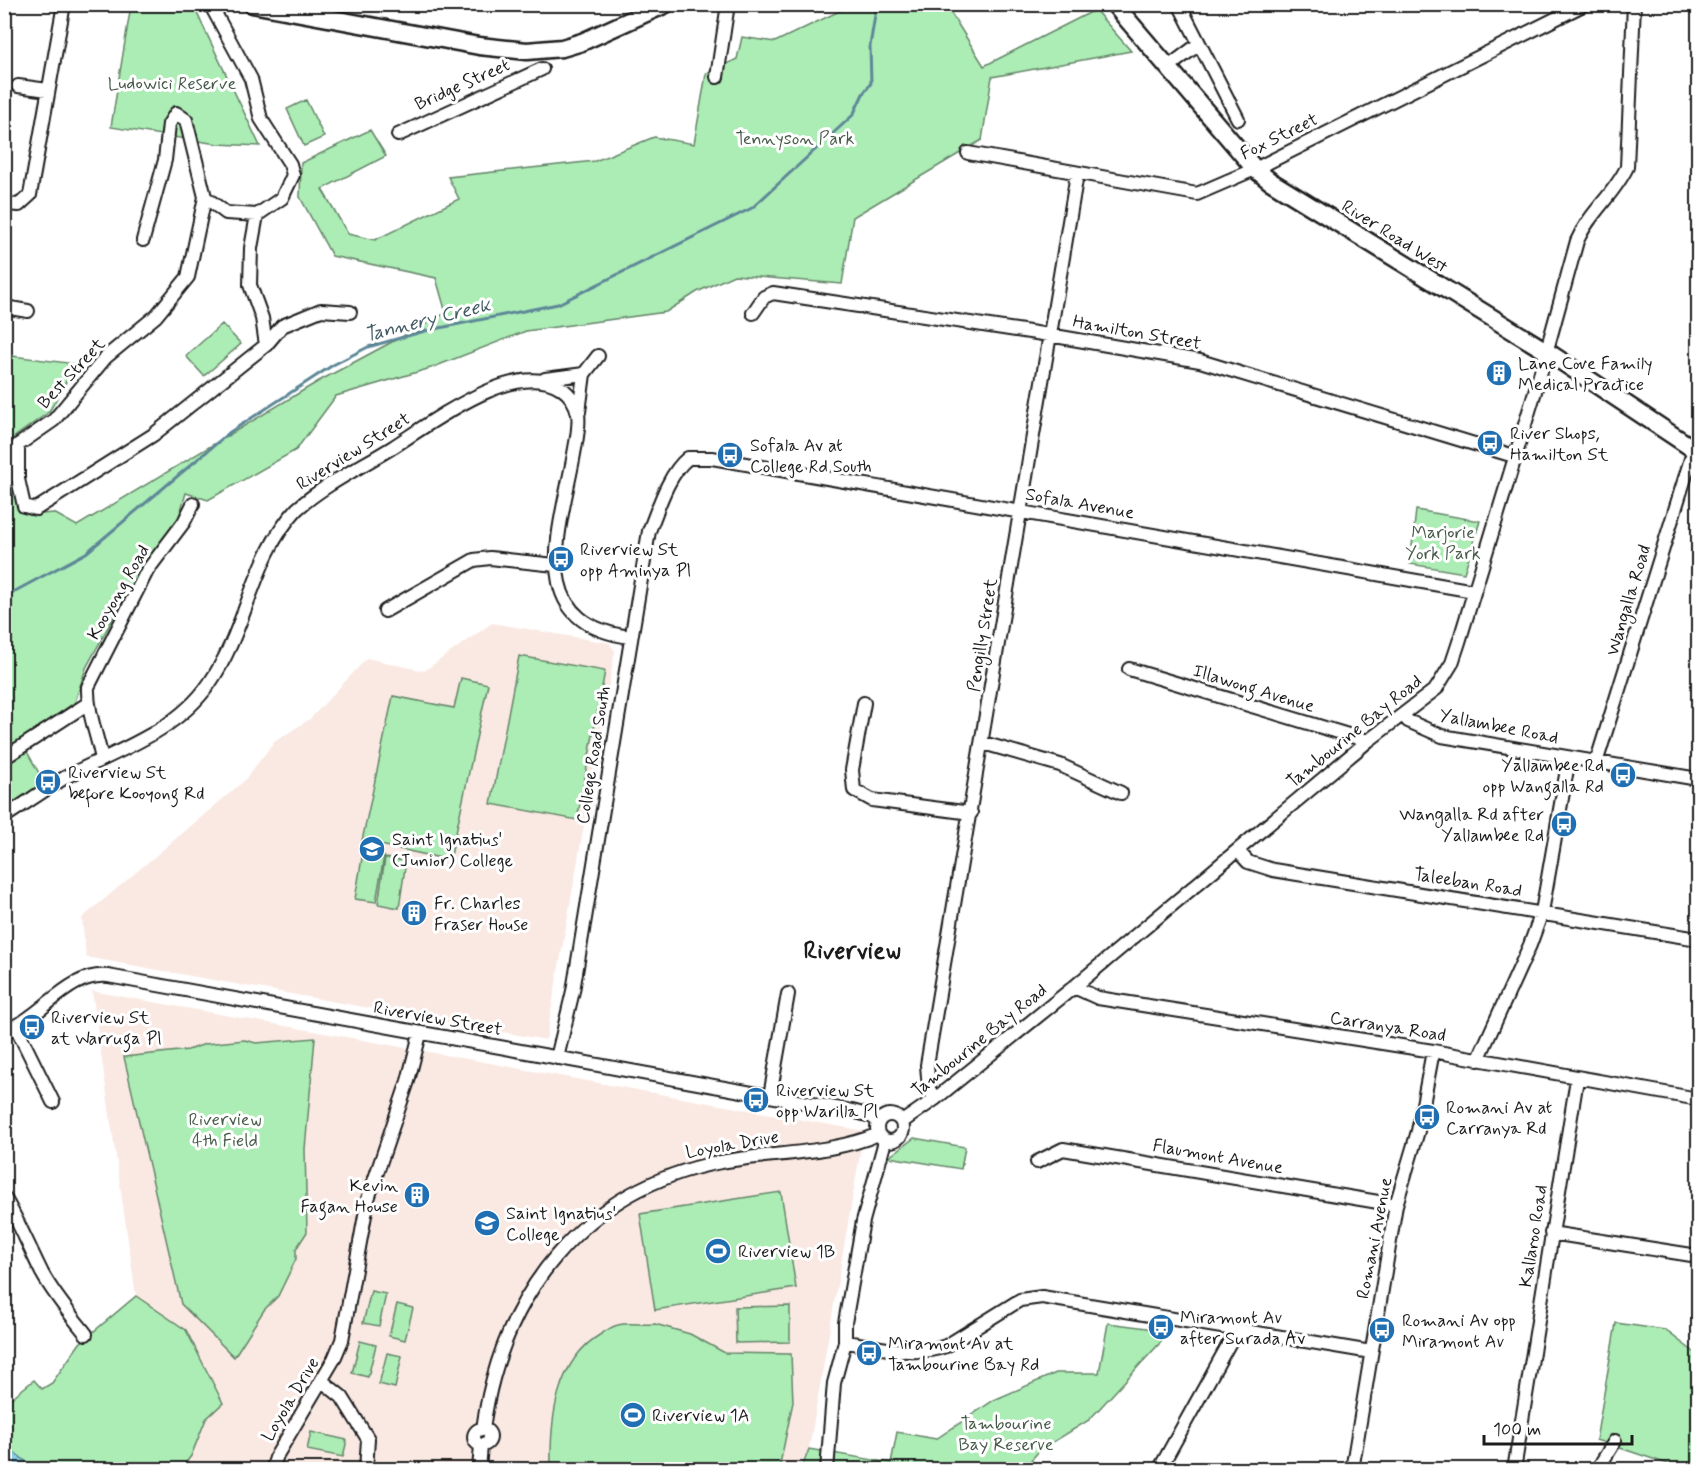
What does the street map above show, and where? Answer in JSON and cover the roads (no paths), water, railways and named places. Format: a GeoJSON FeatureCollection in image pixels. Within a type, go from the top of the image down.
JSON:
{"type":"FeatureCollection","features":[{"type":"Feature","properties":{"kind":"main road"},"geometry":{"type":"LineString","coordinates":[[252,4],[518,51],[548,50],[607,33],[666,4]]}},
{"type":"Feature","properties":{"kind":"main road","name":"River Road West"},"geometry":{"type":"LineString","coordinates":[[1113,4],[1255,169],[1270,181],[1546,351],[1696,451]]}},
{"type":"Feature","properties":{"kind":"street"},"geometry":{"type":"LineString","coordinates":[[4,204],[19,205],[30,195],[64,4]]}},
{"type":"Feature","properties":{"kind":"street"},"geometry":{"type":"LineString","coordinates":[[205,197],[226,213],[257,215],[282,198],[291,183],[293,174],[290,164],[261,120],[251,79],[210,4]]}},
{"type":"Feature","properties":{"kind":"street"},"geometry":{"type":"LineString","coordinates":[[717,78],[728,4]]}},
{"type":"Feature","properties":{"kind":"street"},"geometry":{"type":"LineString","coordinates":[[1179,4],[1238,119]]}},
{"type":"Feature","properties":{"kind":"street","name":"Fox Street"},"geometry":{"type":"LineString","coordinates":[[968,153],[1197,194],[1255,169],[1585,4]]}},
{"type":"Feature","properties":{"kind":"street","name":"Tambourine Bay Road"},"geometry":{"type":"LineString","coordinates":[[902,1122],[935,1099],[1074,987],[1368,741],[1436,689],[1445,677],[1452,663],[1474,591],[1579,236],[1592,213],[1620,182],[1627,167],[1634,4]]}},
{"type":"Feature","properties":{"kind":"street"},"geometry":{"type":"LineString","coordinates":[[1167,68],[1199,44]]}},
{"type":"Feature","properties":{"kind":"street","name":"Bridge Street"},"geometry":{"type":"LineString","coordinates":[[398,135],[542,69]]}},
{"type":"Feature","properties":{"kind":"street"},"geometry":{"type":"LineString","coordinates":[[18,86],[48,90]]}},
{"type":"Feature","properties":{"kind":"street","name":"Best Street"},"geometry":{"type":"LineString","coordinates":[[143,240],[165,159],[169,124],[176,113],[186,120],[205,197],[188,278],[156,316],[106,357],[54,420],[18,445],[18,479],[24,506],[36,509],[153,435],[266,345]]}},
{"type":"Feature","properties":{"kind":"street","name":"Pengilly Street"},"geometry":{"type":"LineString","coordinates":[[935,1099],[929,1089],[927,1065],[1077,174]]}},
{"type":"Feature","properties":{"kind":"street"},"geometry":{"type":"LineString","coordinates":[[257,215],[251,248],[250,285],[262,318],[266,345]]}},
{"type":"Feature","properties":{"kind":"street","name":"Hamilton Street"},"geometry":{"type":"LineString","coordinates":[[753,313],[764,297],[773,293],[1049,335],[1200,361],[1514,456]]}},
{"type":"Feature","properties":{"kind":"street"},"geometry":{"type":"LineString","coordinates":[[4,307],[28,311]]}},
{"type":"Feature","properties":{"kind":"street"},"geometry":{"type":"LineString","coordinates":[[266,345],[282,326],[321,310],[350,312]]}},
{"type":"Feature","properties":{"kind":"street"},"geometry":{"type":"LineString","coordinates":[[598,356],[584,374],[555,565],[561,596],[579,619],[598,630],[630,637]]}},
{"type":"Feature","properties":{"kind":"street","name":"Riverview Street"},"geometry":{"type":"LineString","coordinates":[[4,817],[63,779],[180,716],[209,684],[224,659],[278,532],[297,509],[484,392],[517,382],[584,374]]}},
{"type":"Feature","properties":{"kind":"street"},"geometry":{"type":"LineString","coordinates":[[538,380],[549,382],[565,390],[575,404],[579,415]]}},
{"type":"Feature","properties":{"kind":"street","name":"Wangalla Road"},"geometry":{"type":"LineString","coordinates":[[1596,763],[1696,451]]}},
{"type":"Feature","properties":{"kind":"street","name":"Sofala Avenue"},"geometry":{"type":"LineString","coordinates":[[681,464],[687,458],[699,456],[1020,510],[1474,591]]}},
{"type":"Feature","properties":{"kind":"street","name":"College Road South"},"geometry":{"type":"LineString","coordinates":[[557,1058],[571,1002],[649,531],[681,464]]}},
{"type":"Feature","properties":{"kind":"street","name":"Kooyong Road"},"geometry":{"type":"LineString","coordinates":[[87,704],[88,687],[94,671],[147,571],[184,522],[193,504]]}},
{"type":"Feature","properties":{"kind":"street"},"geometry":{"type":"LineString","coordinates":[[386,611],[474,560],[489,558],[555,565]]}},
{"type":"Feature","properties":{"kind":"street","name":"Illawong Avenue"},"geometry":{"type":"LineString","coordinates":[[1129,669],[1368,741]]}},
{"type":"Feature","properties":{"kind":"street"},"geometry":{"type":"LineString","coordinates":[[864,703],[852,770],[854,790],[872,800],[971,813]]}},
{"type":"Feature","properties":{"kind":"street"},"geometry":{"type":"LineString","coordinates":[[4,758],[87,704],[96,727],[102,759]]}},
{"type":"Feature","properties":{"kind":"street","name":"Yallambee Road"},"geometry":{"type":"LineString","coordinates":[[1403,715],[1408,721],[1442,736],[1698,779]]}},
{"type":"Feature","properties":{"kind":"street"},"geometry":{"type":"LineString","coordinates":[[983,743],[1060,765],[1121,793]]}},
{"type":"Feature","properties":{"kind":"street"},"geometry":{"type":"LineString","coordinates":[[1478,1060],[1530,945],[1542,912],[1569,758]]}},
{"type":"Feature","properties":{"kind":"street","name":"Taleeban Road"},"geometry":{"type":"LineString","coordinates":[[1238,851],[1248,862],[1274,870],[1698,939]]}},
{"type":"Feature","properties":{"kind":"street","name":"Riverview Street"},"geometry":{"type":"LineString","coordinates":[[10,1029],[71,986],[89,976],[98,975],[864,1113],[880,1132]]}},
{"type":"Feature","properties":{"kind":"street","name":"Carranya Road"},"geometry":{"type":"LineString","coordinates":[[1074,987],[1098,998],[1432,1051],[1577,1079],[1698,1099]]}},
{"type":"Feature","properties":{"kind":"street"},"geometry":{"type":"LineString","coordinates":[[770,1096],[788,994]]}},
{"type":"Feature","properties":{"kind":"street"},"geometry":{"type":"LineString","coordinates":[[10,1029],[53,1102]]}},
{"type":"Feature","properties":{"kind":"street","name":"Loyola Drive"},"geometry":{"type":"LineString","coordinates":[[272,1470],[277,1455],[322,1381],[342,1340],[368,1199],[408,1081],[420,1034]]}},
{"type":"Feature","properties":{"kind":"street","name":"Romani Avenue"},"geometry":{"type":"LineString","coordinates":[[1353,1470],[1396,1204],[1420,1123],[1432,1051]]}},
{"type":"Feature","properties":{"kind":"street","name":"Kallaroo Road"},"geometry":{"type":"LineString","coordinates":[[1514,1470],[1577,1079]]}},
{"type":"Feature","properties":{"kind":"street"},"geometry":{"type":"LineString","coordinates":[[827,1470],[834,1383],[845,1342],[845,1323],[880,1132],[888,1115],[896,1116],[902,1122],[903,1130],[900,1137],[893,1141],[880,1132]]}},
{"type":"Feature","properties":{"kind":"street","name":"Loyola Drive"},"geometry":{"type":"LineString","coordinates":[[479,1470],[481,1445],[474,1437],[476,1432],[483,1429],[495,1365],[518,1311],[550,1263],[595,1219],[637,1191],[682,1171],[737,1159],[842,1144],[880,1132]]}},
{"type":"Feature","properties":{"kind":"street","name":"Flaumont Avenue"},"geometry":{"type":"LineString","coordinates":[[1037,1162],[1063,1149],[1396,1204]]}},
{"type":"Feature","properties":{"kind":"street"},"geometry":{"type":"LineString","coordinates":[[4,1197],[23,1228],[42,1273],[58,1299],[86,1334]]}},
{"type":"Feature","properties":{"kind":"street"},"geometry":{"type":"LineString","coordinates":[[1551,1233],[1698,1256]]}},
{"type":"Feature","properties":{"kind":"street"},"geometry":{"type":"LineString","coordinates":[[845,1342],[901,1351],[935,1350],[1020,1300],[1042,1297],[1371,1353]]}},
{"type":"Feature","properties":{"kind":"street"},"geometry":{"type":"LineString","coordinates":[[1159,1470],[1236,1331]]}},
{"type":"Feature","properties":{"kind":"street"},"geometry":{"type":"LineString","coordinates":[[322,1381],[342,1397],[368,1439],[366,1470]]}},
{"type":"Feature","properties":{"kind":"street"},"geometry":{"type":"LineString","coordinates":[[1597,1470],[1615,1442]]}},
{"type":"Feature","properties":{"kind":"water"},"geometry":{"type":"Polygon","coordinates":[[[5,1445],[35,1469],[5,1469],[5,1445]]]}},
{"type":"Feature","properties":{"kind":"waterway","name":"Tannery Creek"},"geometry":{"type":"LineString","coordinates":[[4,597],[86,553],[230,432],[333,365],[368,347],[425,331],[558,304],[752,208],[853,115],[871,83],[870,46],[876,9]]}},
{"type":"Feature","properties":{"kind":"place","name":"Lane Cove Family Medical Practice"},"geometry":{"type":"Point","coordinates":[1499,373]}},
{"type":"Feature","properties":{"kind":"place","name":"River Shops, Hamilton St"},"geometry":{"type":"Point","coordinates":[1490,443]}},
{"type":"Feature","properties":{"kind":"place","name":"Sofala Av at College Rd South"},"geometry":{"type":"Point","coordinates":[730,455]}},
{"type":"Feature","properties":{"kind":"place","name":"Riverview St opp Aminya Pl"},"geometry":{"type":"Point","coordinates":[561,559]}},
{"type":"Feature","properties":{"kind":"place","name":"Yallambee Rd opp Wangalla Rd"},"geometry":{"type":"Point","coordinates":[1623,775]}},
{"type":"Feature","properties":{"kind":"place","name":"Riverview St before Kooyong Rd"},"geometry":{"type":"Point","coordinates":[48,782]}},
{"type":"Feature","properties":{"kind":"place","name":"Wangalla Rd after Yallambee Rd"},"geometry":{"type":"Point","coordinates":[1564,824]}},
{"type":"Feature","properties":{"kind":"place","name":"Saint Ignatius' (Junior) College"},"geometry":{"type":"Point","coordinates":[372,849]}},
{"type":"Feature","properties":{"kind":"place","name":"Fr. Charles Fraser House"},"geometry":{"type":"Point","coordinates":[414,913]}},
{"type":"Feature","properties":{"kind":"place","name":"Riverview St at Warruga Pl"},"geometry":{"type":"Point","coordinates":[32,1027]}},
{"type":"Feature","properties":{"kind":"place","name":"Riverview St opp Warilla Pl"},"geometry":{"type":"Point","coordinates":[756,1100]}},
{"type":"Feature","properties":{"kind":"place","name":"Romani Av at Carranya Rd"},"geometry":{"type":"Point","coordinates":[1427,1117]}},
{"type":"Feature","properties":{"kind":"place","name":"Kevin Fagan House"},"geometry":{"type":"Point","coordinates":[417,1195]}},
{"type":"Feature","properties":{"kind":"place","name":"Saint Ignatius' College"},"geometry":{"type":"Point","coordinates":[487,1223]}},
{"type":"Feature","properties":{"kind":"place","name":"Riverview 1B"},"geometry":{"type":"Point","coordinates":[718,1251]}},
{"type":"Feature","properties":{"kind":"place","name":"Miramont Av after Surada Av"},"geometry":{"type":"Point","coordinates":[1161,1327]}},
{"type":"Feature","properties":{"kind":"place","name":"Romani Av opp Miramont Av"},"geometry":{"type":"Point","coordinates":[1382,1330]}},
{"type":"Feature","properties":{"kind":"place","name":"Miramont Av at Tambourine Bay Rd"},"geometry":{"type":"Point","coordinates":[869,1353]}},
{"type":"Feature","properties":{"kind":"place","name":"Riverview 1A"},"geometry":{"type":"Point","coordinates":[633,1415]}},
{"type":"Feature","properties":{"kind":"district","name":"Riverview"},"geometry":{"type":"Point","coordinates":[852,950]}},
{"type":"Feature","properties":{"kind":"park label","name":"Ludowici Reserve"},"geometry":{"type":"Point","coordinates":[172,83]}},
{"type":"Feature","properties":{"kind":"park label","name":"Tennyson Park"},"geometry":{"type":"Point","coordinates":[795,138]}},
{"type":"Feature","properties":{"kind":"park label","name":"Marjorie York Park"},"geometry":{"type":"Point","coordinates":[1443,542]}},
{"type":"Feature","properties":{"kind":"park label","name":"Riverview 4th Field"},"geometry":{"type":"Point","coordinates":[225,1129]}},
{"type":"Feature","properties":{"kind":"park label","name":"Tambourine Bay Reserve"},"geometry":{"type":"Point","coordinates":[1006,1433]}}]}
